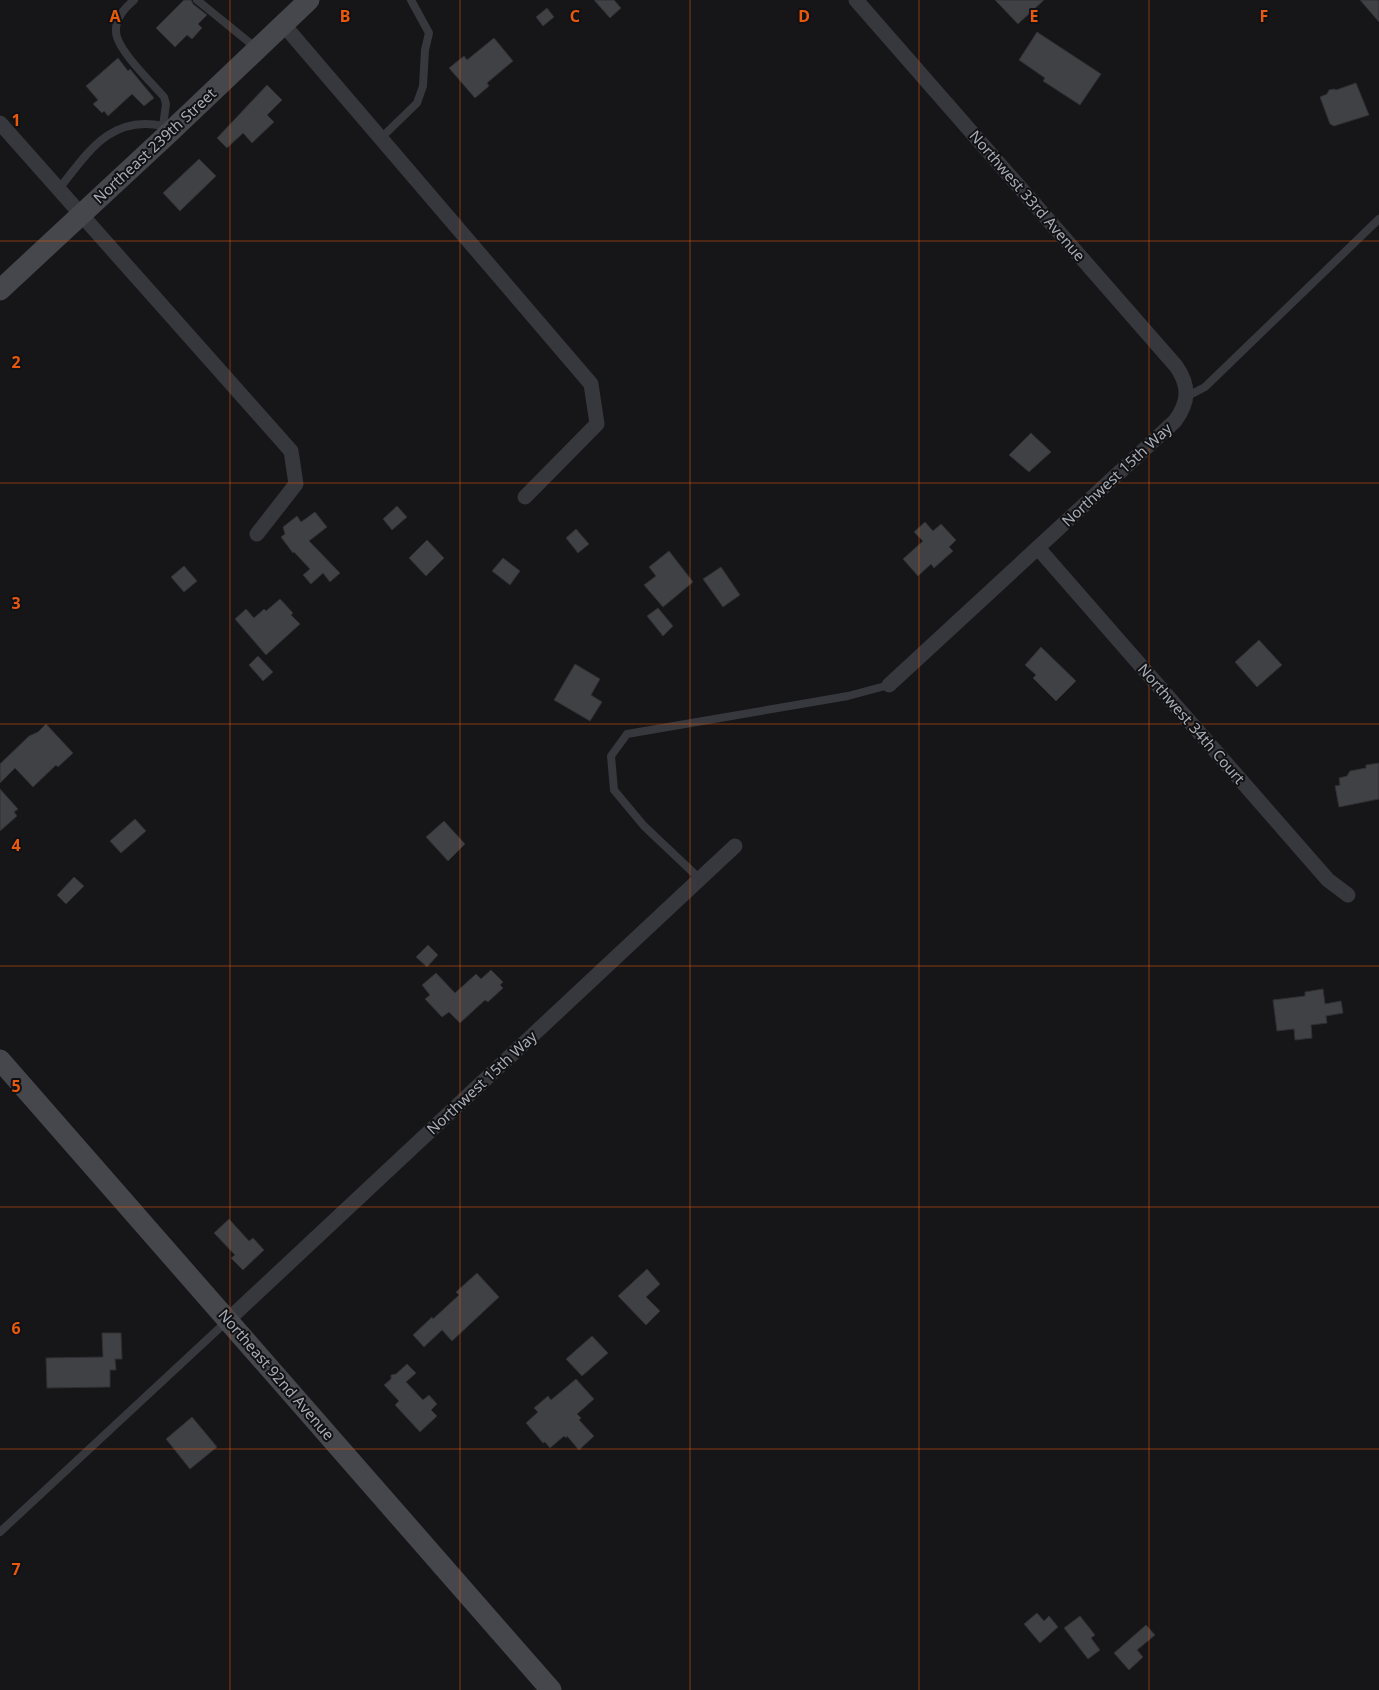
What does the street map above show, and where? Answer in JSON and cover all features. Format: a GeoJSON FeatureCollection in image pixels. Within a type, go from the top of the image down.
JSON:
{"type":"FeatureCollection","features":[{"type":"Feature","properties":{"kind":"street","name":"Northeast 239th Street"},"geometry":{"type":"LineString","coordinates":[[0,290],[80,215],[166,129],[257,49],[309,0]]}},
{"type":"Feature","properties":{"kind":"street","name":"Northwest 33rd Avenue"},"geometry":{"type":"LineString","coordinates":[[856,0],[1176,366],[1184,381],[1186,398]]}},
{"type":"Feature","properties":{"kind":"street"},"geometry":{"type":"LineString","coordinates":[[284,24],[591,384],[597,424],[525,497]]}},
{"type":"Feature","properties":{"kind":"street"},"geometry":{"type":"LineString","coordinates":[[0,123],[291,451],[296,484],[257,534]]}},
{"type":"Feature","properties":{"kind":"street","name":"Northwest 15th Way"},"geometry":{"type":"LineString","coordinates":[[889,685],[1175,421],[1182,411],[1186,398]]}},
{"type":"Feature","properties":{"kind":"street","name":"Northwest 34th Court"},"geometry":{"type":"LineString","coordinates":[[1038,548],[1328,880],[1348,895]]}},
{"type":"Feature","properties":{"kind":"street","name":"Northwest 15th Way"},"geometry":{"type":"LineString","coordinates":[[228,1320],[735,846]]}},
{"type":"Feature","properties":{"kind":"street","name":"Northeast 92nd Avenue"},"geometry":{"type":"LineString","coordinates":[[0,1060],[551,1690]]}},
{"type":"Feature","properties":{"kind":"lane"},"geometry":{"type":"LineString","coordinates":[[58,190],[96,143],[115,129],[149,123],[166,129],[166,104],[164,97],[122,49],[116,33],[118,18],[134,0]]}},
{"type":"Feature","properties":{"kind":"lane"},"geometry":{"type":"LineString","coordinates":[[197,0],[257,49]]}},
{"type":"Feature","properties":{"kind":"lane"},"geometry":{"type":"LineString","coordinates":[[381,138],[417,102],[423,86],[425,50],[429,33],[411,0]]}},
{"type":"Feature","properties":{"kind":"lane"},"geometry":{"type":"LineString","coordinates":[[1186,398],[1205,387],[1379,219]]}},
{"type":"Feature","properties":{"kind":"lane"},"geometry":{"type":"LineString","coordinates":[[700,879],[644,826],[614,790],[611,756],[627,734],[829,700],[889,685]]}},
{"type":"Feature","properties":{"kind":"lane"},"geometry":{"type":"LineString","coordinates":[[0,1532],[228,1320]]}},
{"type":"Feature","properties":{"kind":"building"},"geometry":{"type":"Polygon","coordinates":[[[184,0],[191,0],[193,4],[207,15],[198,24],[202,28],[192,39],[187,35],[175,47],[156,28],[184,0]]]}},
{"type":"Feature","properties":{"kind":"building"},"geometry":{"type":"Polygon","coordinates":[[[594,0],[614,0],[621,8],[610,18],[594,0]]]}},
{"type":"Feature","properties":{"kind":"building"},"geometry":{"type":"Polygon","coordinates":[[[995,0],[1044,0],[1018,24],[995,0]]]}},
{"type":"Feature","properties":{"kind":"building"},"geometry":{"type":"Polygon","coordinates":[[[1360,0],[1379,0],[1379,22],[1360,0]]]}},
{"type":"Feature","properties":{"kind":"building"},"geometry":{"type":"Polygon","coordinates":[[[547,8],[554,17],[543,26],[536,17],[547,8]]]}},
{"type":"Feature","properties":{"kind":"building"},"geometry":{"type":"Polygon","coordinates":[[[1037,32],[1101,74],[1080,105],[1043,81],[1045,78],[1019,60],[1037,32]]]}},
{"type":"Feature","properties":{"kind":"building"},"geometry":{"type":"Polygon","coordinates":[[[494,38],[513,61],[487,83],[489,86],[475,98],[449,68],[464,56],[467,60],[494,38]]]}},
{"type":"Feature","properties":{"kind":"building"},"geometry":{"type":"Polygon","coordinates":[[[118,58],[128,71],[130,69],[154,98],[144,106],[132,94],[108,116],[93,104],[98,100],[86,86],[118,58]]]}},
{"type":"Feature","properties":{"kind":"building"},"geometry":{"type":"Polygon","coordinates":[[[1356,83],[1369,115],[1334,126],[1330,124],[1320,97],[1327,94],[1329,90],[1336,90],[1356,83]]]}},
{"type":"Feature","properties":{"kind":"building"},"geometry":{"type":"Polygon","coordinates":[[[267,85],[282,100],[267,115],[274,122],[252,143],[243,133],[227,148],[217,138],[267,85]]]}},
{"type":"Feature","properties":{"kind":"building"},"geometry":{"type":"Polygon","coordinates":[[[199,159],[216,176],[180,211],[163,193],[199,159]]]}},
{"type":"Feature","properties":{"kind":"building"},"geometry":{"type":"Polygon","coordinates":[[[1031,433],[1051,452],[1029,472],[1009,455],[1031,433]]]}},
{"type":"Feature","properties":{"kind":"building"},"geometry":{"type":"Polygon","coordinates":[[[397,506],[407,517],[392,530],[383,519],[397,506]]]}},
{"type":"Feature","properties":{"kind":"building"},"geometry":{"type":"Polygon","coordinates":[[[315,512],[327,527],[309,541],[340,573],[330,582],[323,573],[311,584],[303,575],[310,569],[293,553],[281,537],[285,534],[283,527],[297,516],[301,522],[315,512]]]}},
{"type":"Feature","properties":{"kind":"building"},"geometry":{"type":"Polygon","coordinates":[[[925,522],[933,531],[941,524],[956,540],[949,547],[953,551],[934,568],[931,564],[918,576],[903,559],[923,541],[914,532],[925,522]]]}},
{"type":"Feature","properties":{"kind":"building"},"geometry":{"type":"Polygon","coordinates":[[[576,529],[589,544],[578,553],[566,538],[576,529]]]}},
{"type":"Feature","properties":{"kind":"building"},"geometry":{"type":"Polygon","coordinates":[[[427,540],[444,558],[426,576],[409,558],[427,540]]]}},
{"type":"Feature","properties":{"kind":"building"},"geometry":{"type":"Polygon","coordinates":[[[669,551],[693,582],[663,607],[644,585],[656,576],[649,567],[669,551]]]}},
{"type":"Feature","properties":{"kind":"building"},"geometry":{"type":"Polygon","coordinates":[[[503,558],[520,571],[510,585],[492,571],[503,558]]]}},
{"type":"Feature","properties":{"kind":"building"},"geometry":{"type":"Polygon","coordinates":[[[184,566],[197,581],[184,592],[171,577],[184,566]]]}},
{"type":"Feature","properties":{"kind":"building"},"geometry":{"type":"Polygon","coordinates":[[[721,567],[740,595],[723,607],[703,579],[721,567]]]}},
{"type":"Feature","properties":{"kind":"building"},"geometry":{"type":"Polygon","coordinates":[[[280,599],[300,624],[266,655],[235,619],[246,609],[254,618],[280,599]]]}},
{"type":"Feature","properties":{"kind":"building"},"geometry":{"type":"Polygon","coordinates":[[[658,608],[673,626],[663,636],[647,616],[658,608]]]}},
{"type":"Feature","properties":{"kind":"building"},"geometry":{"type":"Polygon","coordinates":[[[1259,640],[1282,665],[1257,687],[1235,662],[1259,640]]]}},
{"type":"Feature","properties":{"kind":"building"},"geometry":{"type":"Polygon","coordinates":[[[1041,647],[1076,681],[1056,701],[1033,678],[1036,675],[1025,665],[1041,647]]]}},
{"type":"Feature","properties":{"kind":"building"},"geometry":{"type":"Polygon","coordinates":[[[258,656],[273,672],[263,681],[249,665],[258,656]]]}},
{"type":"Feature","properties":{"kind":"building"},"geometry":{"type":"Polygon","coordinates":[[[575,664],[600,679],[591,695],[602,702],[590,721],[554,700],[575,664]]]}},
{"type":"Feature","properties":{"kind":"building"},"geometry":{"type":"Polygon","coordinates":[[[46,724],[73,753],[58,767],[56,765],[33,787],[15,768],[0,783],[0,764],[29,736],[38,732],[46,724]]]}},
{"type":"Feature","properties":{"kind":"building"},"geometry":{"type":"Polygon","coordinates":[[[1379,763],[1379,799],[1339,807],[1335,786],[1340,785],[1339,778],[1347,776],[1350,771],[1366,768],[1366,765],[1379,763]]]}},
{"type":"Feature","properties":{"kind":"building"},"geometry":{"type":"Polygon","coordinates":[[[0,789],[18,809],[14,812],[17,816],[0,831],[0,789]]]}},
{"type":"Feature","properties":{"kind":"building"},"geometry":{"type":"Polygon","coordinates":[[[135,819],[146,831],[121,853],[110,841],[135,819]]]}},
{"type":"Feature","properties":{"kind":"building"},"geometry":{"type":"Polygon","coordinates":[[[444,821],[465,844],[448,861],[426,837],[444,821]]]}},
{"type":"Feature","properties":{"kind":"building"},"geometry":{"type":"Polygon","coordinates":[[[74,877],[84,886],[66,904],[57,895],[74,877]]]}},
{"type":"Feature","properties":{"kind":"building"},"geometry":{"type":"Polygon","coordinates":[[[428,945],[438,955],[427,967],[416,957],[428,945]]]}},
{"type":"Feature","properties":{"kind":"building"},"geometry":{"type":"Polygon","coordinates":[[[491,970],[503,982],[500,985],[503,988],[488,1002],[485,1000],[460,1023],[449,1012],[442,1017],[425,999],[430,995],[422,985],[436,973],[455,993],[476,974],[481,979],[491,970]]]}},
{"type":"Feature","properties":{"kind":"building"},"geometry":{"type":"Polygon","coordinates":[[[1323,989],[1325,1004],[1341,1001],[1343,1013],[1326,1016],[1327,1023],[1311,1025],[1312,1038],[1295,1040],[1294,1029],[1277,1031],[1273,1000],[1305,996],[1305,992],[1323,989]]]}},
{"type":"Feature","properties":{"kind":"building"},"geometry":{"type":"Polygon","coordinates":[[[229,1219],[249,1241],[253,1238],[264,1250],[243,1270],[231,1258],[235,1255],[214,1233],[229,1219]]]}},
{"type":"Feature","properties":{"kind":"building"},"geometry":{"type":"Polygon","coordinates":[[[647,1269],[660,1284],[646,1297],[660,1311],[646,1325],[618,1296],[647,1269]]]}},
{"type":"Feature","properties":{"kind":"building"},"geometry":{"type":"Polygon","coordinates":[[[477,1273],[499,1297],[452,1341],[442,1330],[424,1347],[413,1335],[459,1295],[456,1292],[477,1273]]]}},
{"type":"Feature","properties":{"kind":"building"},"geometry":{"type":"Polygon","coordinates":[[[102,1333],[121,1333],[122,1359],[115,1359],[116,1370],[110,1370],[110,1387],[47,1388],[46,1358],[103,1357],[102,1333]]]}},
{"type":"Feature","properties":{"kind":"building"},"geometry":{"type":"Polygon","coordinates":[[[592,1336],[608,1353],[582,1376],[566,1359],[592,1336]]]}},
{"type":"Feature","properties":{"kind":"building"},"geometry":{"type":"Polygon","coordinates":[[[407,1364],[416,1373],[406,1382],[423,1400],[429,1395],[437,1404],[431,1410],[437,1416],[420,1432],[395,1405],[399,1401],[384,1385],[391,1379],[391,1375],[396,1374],[407,1364]]]}},
{"type":"Feature","properties":{"kind":"building"},"geometry":{"type":"Polygon","coordinates":[[[576,1379],[594,1399],[577,1414],[581,1418],[579,1420],[594,1436],[579,1450],[567,1436],[566,1438],[564,1436],[550,1448],[545,1442],[543,1443],[526,1423],[538,1412],[534,1408],[548,1396],[551,1400],[576,1379]]]}},
{"type":"Feature","properties":{"kind":"building"},"geometry":{"type":"Polygon","coordinates":[[[192,1417],[217,1447],[190,1469],[166,1439],[192,1417]]]}},
{"type":"Feature","properties":{"kind":"building"},"geometry":{"type":"Polygon","coordinates":[[[1037,1613],[1044,1621],[1049,1616],[1058,1627],[1040,1643],[1024,1624],[1037,1613]]]}},
{"type":"Feature","properties":{"kind":"building"},"geometry":{"type":"Polygon","coordinates":[[[1080,1616],[1095,1635],[1091,1638],[1100,1650],[1088,1659],[1064,1628],[1080,1616]]]}},
{"type":"Feature","properties":{"kind":"building"},"geometry":{"type":"Polygon","coordinates":[[[1146,1625],[1155,1635],[1137,1650],[1143,1657],[1129,1670],[1114,1653],[1146,1625]]]}}]}
